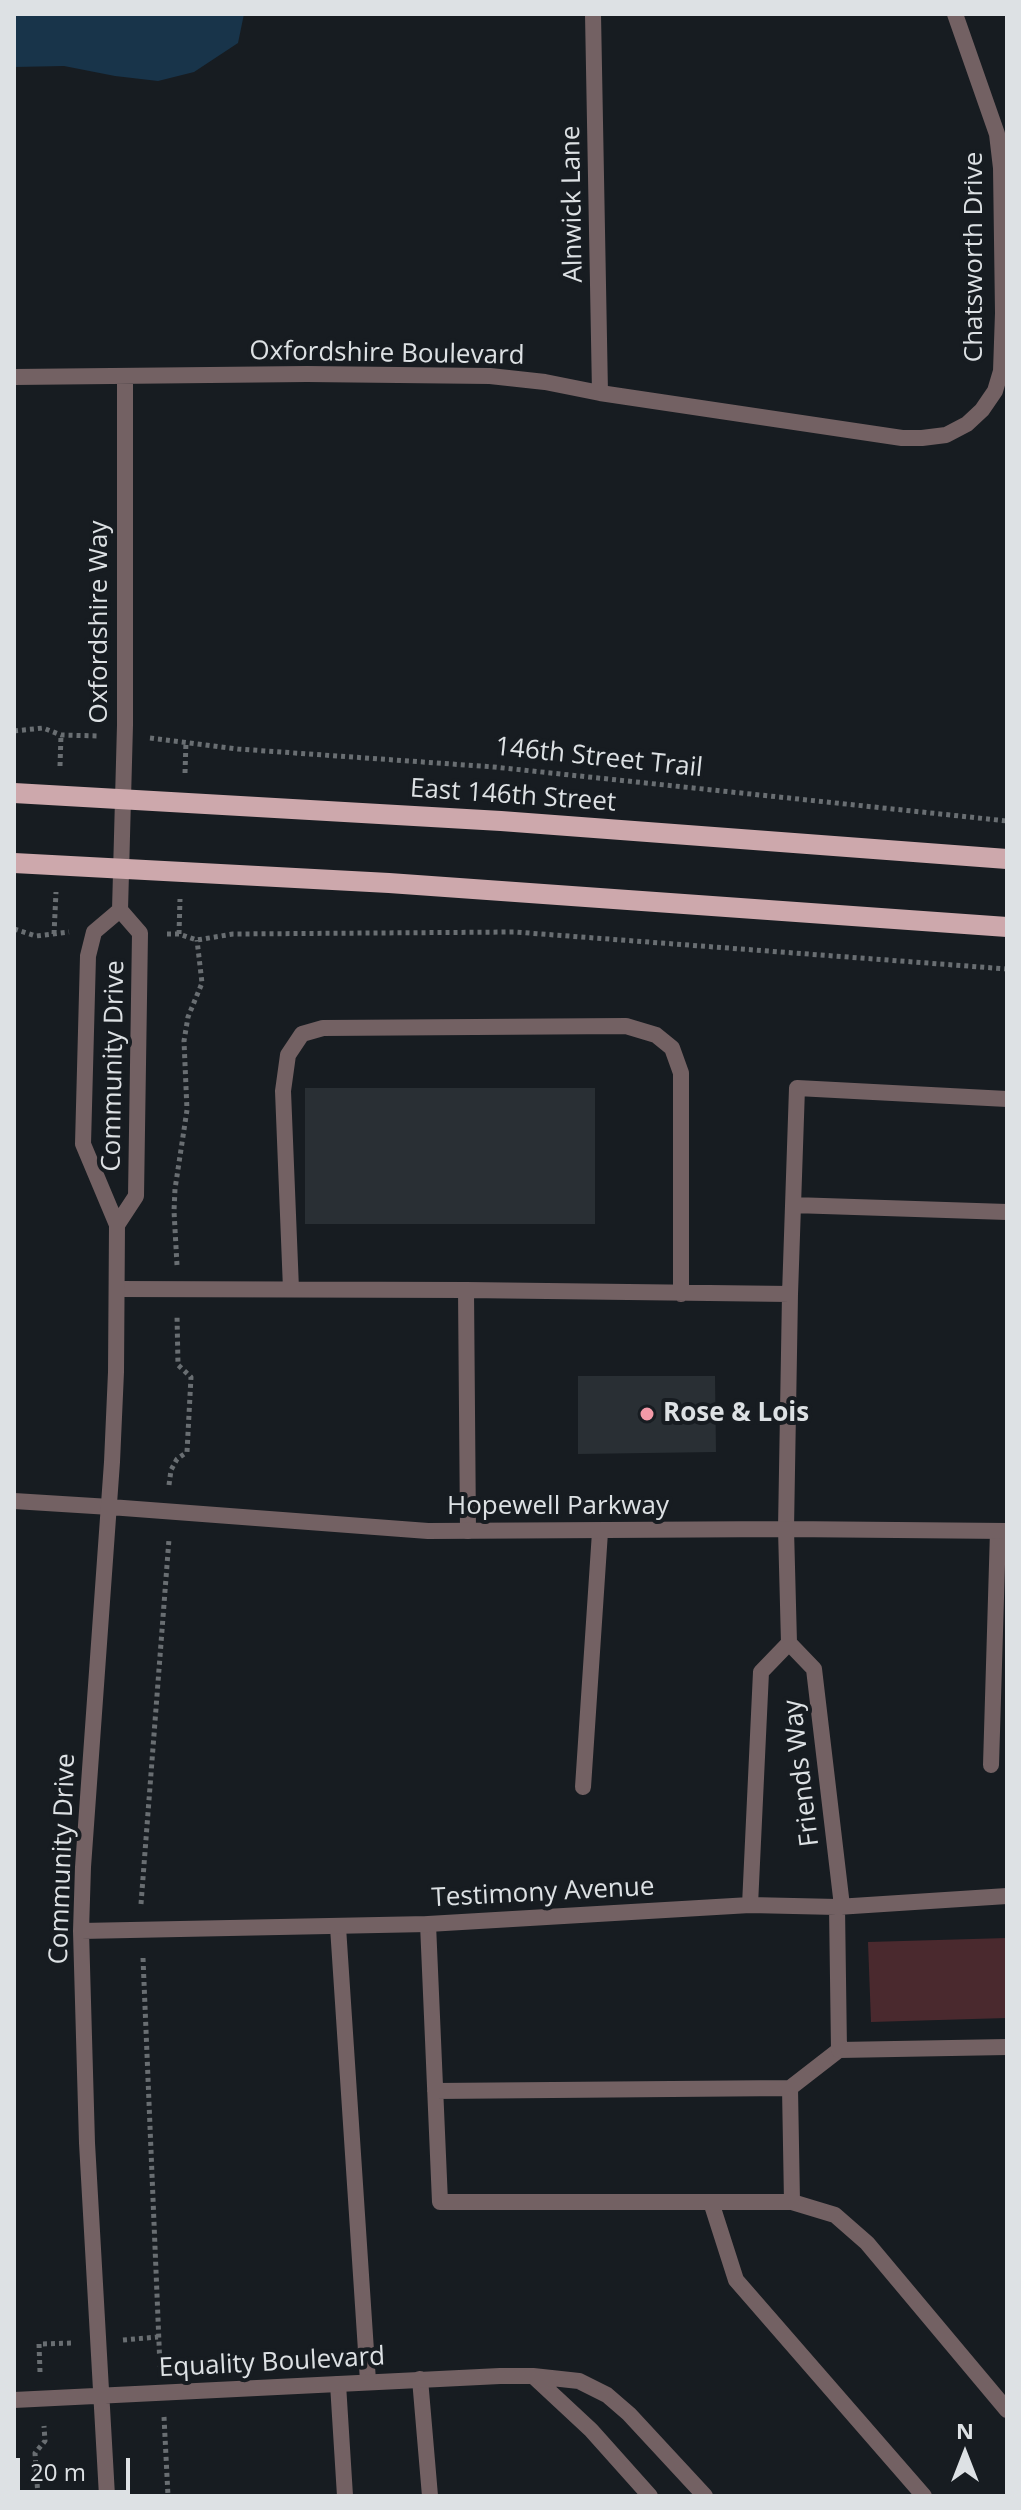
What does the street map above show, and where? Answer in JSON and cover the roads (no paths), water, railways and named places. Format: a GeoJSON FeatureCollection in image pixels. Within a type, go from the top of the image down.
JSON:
{"type":"FeatureCollection","features":[{"type":"Feature","properties":{"kind":"main road","name":"East 146th Street"},"geometry":{"type":"LineString","coordinates":[[14,793],[501,821],[1007,859]]}},
{"type":"Feature","properties":{"kind":"main road"},"geometry":{"type":"LineString","coordinates":[[14,863],[389,883],[1007,927]]}},
{"type":"Feature","properties":{"kind":"street","name":"Alnwick Lane"},"geometry":{"type":"LineString","coordinates":[[593,14],[600,393]]}},
{"type":"Feature","properties":{"kind":"street","name":"Chatsworth Drive"},"geometry":{"type":"LineString","coordinates":[[946,435],[974,418],[995,391],[1001,371],[1003,313],[1001,168],[997,134],[955,14]]}},
{"type":"Feature","properties":{"kind":"street","name":"Oxfordshire Way"},"geometry":{"type":"LineString","coordinates":[[120,867],[125,725],[125,376]]}},
{"type":"Feature","properties":{"kind":"street","name":"Oxfordshire Boulevard"},"geometry":{"type":"LineString","coordinates":[[14,377],[490,376],[902,438],[946,435]]}},
{"type":"Feature","properties":{"kind":"street"},"geometry":{"type":"LineString","coordinates":[[120,867],[120,910]]}},
{"type":"Feature","properties":{"kind":"street","name":"Community Drive"},"geometry":{"type":"LineString","coordinates":[[107,2496],[87,2143],[81,1931],[110,1507],[117,1225],[83,1144],[88,956],[94,932],[120,910],[140,933],[136,1196],[117,1225]]}},
{"type":"Feature","properties":{"kind":"street"},"geometry":{"type":"LineString","coordinates":[[291,1289],[283,1091],[288,1055],[302,1034],[323,1028],[633,1027],[656,1035],[672,1048],[681,1073],[681,1294]]}},
{"type":"Feature","properties":{"kind":"street"},"geometry":{"type":"LineString","coordinates":[[789,1643],[786,1529],[797,1088],[1007,1099]]}},
{"type":"Feature","properties":{"kind":"street"},"geometry":{"type":"LineString","coordinates":[[793,1205],[1007,1212]]}},
{"type":"Feature","properties":{"kind":"street"},"geometry":{"type":"LineString","coordinates":[[117,1289],[790,1294]]}},
{"type":"Feature","properties":{"kind":"street"},"geometry":{"type":"LineString","coordinates":[[466,1290],[468,1531]]}},
{"type":"Feature","properties":{"kind":"street","name":"Hopewell Parkway"},"geometry":{"type":"LineString","coordinates":[[14,1501],[428,1531],[1003,1531]]}},
{"type":"Feature","properties":{"kind":"street"},"geometry":{"type":"LineString","coordinates":[[991,1765],[1001,1630],[1003,1531]]}},
{"type":"Feature","properties":{"kind":"street"},"geometry":{"type":"LineString","coordinates":[[583,1787],[600,1532]]}},
{"type":"Feature","properties":{"kind":"street","name":"Friends Way"},"geometry":{"type":"LineString","coordinates":[[750,1905],[761,1672],[789,1643],[814,1669],[839,1907],[839,2050]]}},
{"type":"Feature","properties":{"kind":"street","name":"Testimony Avenue"},"geometry":{"type":"LineString","coordinates":[[81,1931],[428,1924],[750,1905],[839,1907],[1007,1896]]}},
{"type":"Feature","properties":{"kind":"street"},"geometry":{"type":"LineString","coordinates":[[428,1924],[440,2202],[792,2202],[835,2215],[867,2243],[1007,2410]]}},
{"type":"Feature","properties":{"kind":"street"},"geometry":{"type":"LineString","coordinates":[[338,1927],[368,2381]]}},
{"type":"Feature","properties":{"kind":"street"},"geometry":{"type":"LineString","coordinates":[[435,2091],[790,2088],[839,2050],[1007,2047]]}},
{"type":"Feature","properties":{"kind":"street"},"geometry":{"type":"LineString","coordinates":[[790,2088],[792,2202]]}},
{"type":"Feature","properties":{"kind":"street"},"geometry":{"type":"LineString","coordinates":[[711,2202],[736,2280],[924,2496]]}},
{"type":"Feature","properties":{"kind":"street"},"geometry":{"type":"LineString","coordinates":[[533,2376],[591,2430],[650,2496]]}},
{"type":"Feature","properties":{"kind":"street","name":"Equality Boulevard"},"geometry":{"type":"LineString","coordinates":[[14,2400],[420,2379],[533,2376],[579,2381],[607,2395],[629,2414],[705,2496]]}},
{"type":"Feature","properties":{"kind":"street"},"geometry":{"type":"LineString","coordinates":[[420,2379],[430,2496]]}},
{"type":"Feature","properties":{"kind":"street"},"geometry":{"type":"LineString","coordinates":[[338,2384],[345,2496]]}},
{"type":"Feature","properties":{"kind":"water"},"geometry":{"type":"Polygon","coordinates":[[[14,14],[244,14],[238,43],[194,72],[158,81],[64,66],[14,67],[14,14]]]}},
{"type":"Feature","properties":{"kind":"place","name":"Rose & Lois"},"geometry":{"type":"Point","coordinates":[647,1414]}}]}
